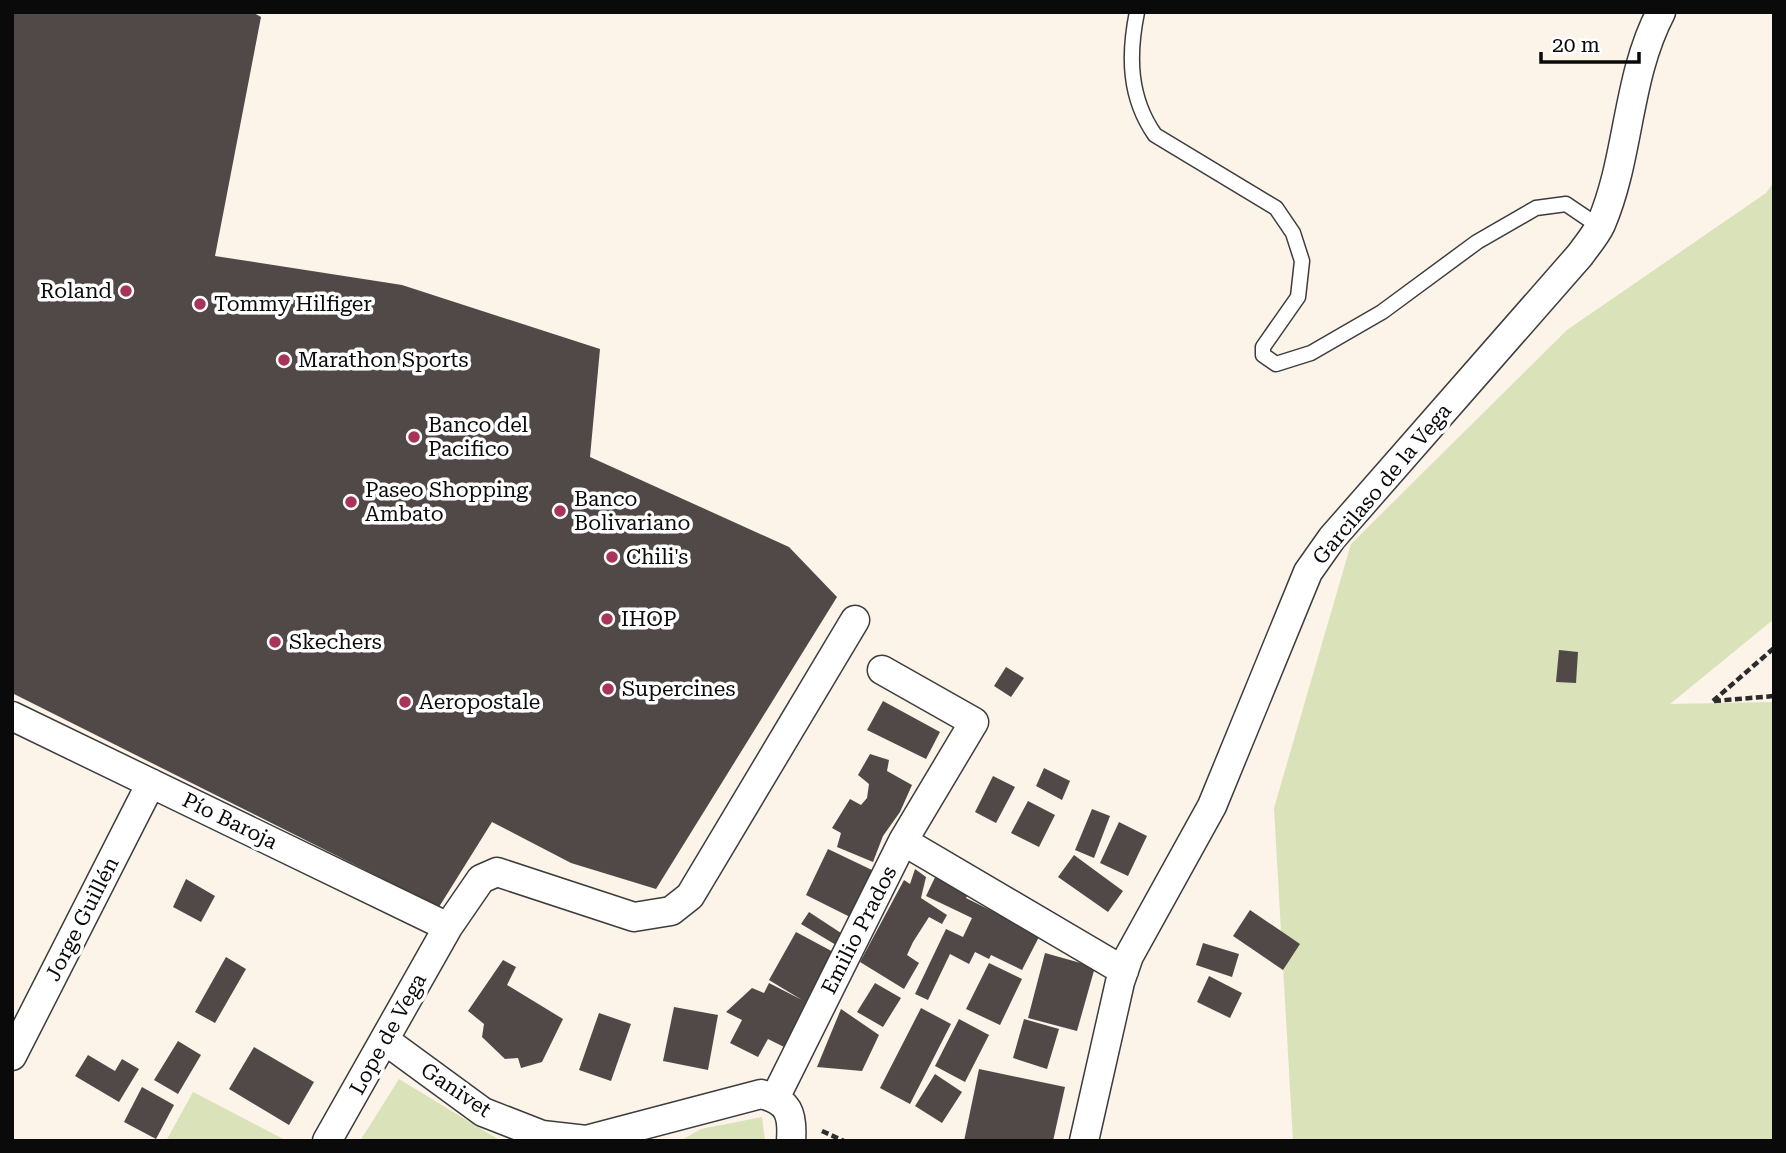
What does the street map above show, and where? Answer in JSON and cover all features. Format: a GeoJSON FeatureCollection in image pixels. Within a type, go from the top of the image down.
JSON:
{"type":"FeatureCollection","features":[{"type":"Feature","properties":{"kind":"street","name":"Garcilaso de la Vega"},"geometry":{"type":"LineString","coordinates":[[1084,1141],[1124,971],[1212,806],[1308,572],[1332,538],[1580,255],[1600,227],[1612,197],[1634,83],[1649,34],[1661,12]]}},
{"type":"Feature","properties":{"kind":"street","name":"Lope de Vega"},"geometry":{"type":"LineString","coordinates":[[327,1141],[386,1041],[448,927],[481,878],[497,872],[634,918],[671,911],[690,896],[855,620]]}},
{"type":"Feature","properties":{"kind":"street","name":"Emilio Prados"},"geometry":{"type":"LineString","coordinates":[[775,1098],[903,842],[974,722],[882,670]]}},
{"type":"Feature","properties":{"kind":"street","name":"Pío Baroja"},"geometry":{"type":"LineString","coordinates":[[12,716],[448,927]]}},
{"type":"Feature","properties":{"kind":"street","name":"Jorge Guillén"},"geometry":{"type":"LineString","coordinates":[[12,1056],[151,783]]}},
{"type":"Feature","properties":{"kind":"street"},"geometry":{"type":"LineString","coordinates":[[903,842],[1124,971]]}},
{"type":"Feature","properties":{"kind":"street","name":"Ganivet"},"geometry":{"type":"LineString","coordinates":[[386,1041],[484,1112],[542,1135],[586,1140],[747,1096],[761,1094],[775,1098]]}},
{"type":"Feature","properties":{"kind":"street"},"geometry":{"type":"LineString","coordinates":[[775,1098],[793,1119],[791,1141]]}},
{"type":"Feature","properties":{"kind":"lane"},"geometry":{"type":"LineString","coordinates":[[1137,12],[1130,46],[1135,97],[1149,127],[1155,135],[1173,147],[1276,208],[1293,233],[1302,261],[1302,281],[1298,297],[1263,347],[1263,355],[1269,361],[1276,363],[1311,353],[1382,312],[1477,242],[1536,208],[1566,204],[1600,227]]}},
{"type":"Feature","properties":{"kind":"path"},"geometry":{"type":"LineString","coordinates":[[1774,648],[1713,701],[1774,696]]}},
{"type":"Feature","properties":{"kind":"green space"},"geometry":{"type":"Polygon","coordinates":[[[1774,182],[1774,619],[1670,704],[1774,702],[1774,1141],[1293,1141],[1274,808],[1351,544],[1567,330],[1766,193],[1774,182]]]}},
{"type":"Feature","properties":{"kind":"green space"},"geometry":{"type":"Polygon","coordinates":[[[399,1079],[501,1141],[360,1141],[399,1079]]]}},
{"type":"Feature","properties":{"kind":"green space"},"geometry":{"type":"Polygon","coordinates":[[[193,1092],[287,1141],[166,1141],[193,1092]]]}},
{"type":"Feature","properties":{"kind":"green space"},"geometry":{"type":"Polygon","coordinates":[[[762,1117],[765,1141],[680,1141],[701,1129],[762,1117]]]}},
{"type":"Feature","properties":{"kind":"building","name":"Paseo Shopping Ambato"},"geometry":{"type":"Polygon","coordinates":[[[12,12],[252,12],[261,17],[215,256],[402,285],[600,349],[590,457],[789,547],[837,597],[656,889],[571,863],[492,822],[439,907],[12,693],[12,12]]]}},
{"type":"Feature","properties":{"kind":"building"},"geometry":{"type":"Polygon","coordinates":[[[1559,650],[1578,652],[1576,683],[1556,682],[1559,650]]]}},
{"type":"Feature","properties":{"kind":"building"},"geometry":{"type":"Polygon","coordinates":[[[1006,667],[1024,678],[1011,697],[994,686],[1006,667]]]}},
{"type":"Feature","properties":{"kind":"building"},"geometry":{"type":"Polygon","coordinates":[[[883,701],[940,732],[926,759],[867,730],[883,701]]]}},
{"type":"Feature","properties":{"kind":"building"},"geometry":{"type":"Polygon","coordinates":[[[870,754],[889,760],[887,771],[912,785],[900,812],[883,836],[873,862],[837,847],[841,833],[832,828],[850,799],[861,805],[867,798],[869,784],[858,775],[870,754]]]}},
{"type":"Feature","properties":{"kind":"building"},"geometry":{"type":"Polygon","coordinates":[[[1044,768],[1070,781],[1062,800],[1036,786],[1044,768]]]}},
{"type":"Feature","properties":{"kind":"building"},"geometry":{"type":"Polygon","coordinates":[[[993,776],[1015,787],[996,823],[975,812],[993,776]]]}},
{"type":"Feature","properties":{"kind":"building"},"geometry":{"type":"Polygon","coordinates":[[[1028,801],[1055,815],[1039,847],[1011,833],[1028,801]]]}},
{"type":"Feature","properties":{"kind":"building"},"geometry":{"type":"Polygon","coordinates":[[[1092,809],[1110,816],[1094,858],[1075,850],[1092,809]]]}},
{"type":"Feature","properties":{"kind":"building"},"geometry":{"type":"Polygon","coordinates":[[[1119,822],[1147,836],[1128,876],[1100,863],[1119,822]]]}},
{"type":"Feature","properties":{"kind":"building"},"geometry":{"type":"Polygon","coordinates":[[[828,849],[872,870],[850,917],[806,895],[828,849]]]}},
{"type":"Feature","properties":{"kind":"building"},"geometry":{"type":"Polygon","coordinates":[[[1074,855],[1123,891],[1108,912],[1058,877],[1074,855]]]}},
{"type":"Feature","properties":{"kind":"building"},"geometry":{"type":"Polygon","coordinates":[[[915,869],[926,877],[921,898],[947,915],[942,924],[929,917],[913,942],[907,955],[919,963],[904,989],[860,962],[904,880],[910,884],[915,869]]]}},
{"type":"Feature","properties":{"kind":"building"},"geometry":{"type":"Polygon","coordinates":[[[939,869],[973,885],[966,898],[1040,935],[1022,970],[991,955],[989,959],[975,952],[969,964],[950,954],[928,1000],[915,994],[946,929],[963,937],[972,918],[926,896],[939,869]]]}},
{"type":"Feature","properties":{"kind":"building"},"geometry":{"type":"Polygon","coordinates":[[[186,879],[215,896],[201,922],[173,907],[186,879]]]}},
{"type":"Feature","properties":{"kind":"building"},"geometry":{"type":"Polygon","coordinates":[[[1250,910],[1300,944],[1283,970],[1233,936],[1250,910]]]}},
{"type":"Feature","properties":{"kind":"building"},"geometry":{"type":"Polygon","coordinates":[[[809,912],[841,933],[836,945],[801,924],[809,912]]]}},
{"type":"Feature","properties":{"kind":"building"},"geometry":{"type":"Polygon","coordinates":[[[796,932],[837,954],[786,1048],[768,1039],[758,1057],[730,1043],[742,1020],[726,1012],[752,988],[764,993],[769,983],[802,1000],[769,980],[796,932]]]}},
{"type":"Feature","properties":{"kind":"building"},"geometry":{"type":"Polygon","coordinates":[[[1203,943],[1239,954],[1232,977],[1196,965],[1203,943]]]}},
{"type":"Feature","properties":{"kind":"building"},"geometry":{"type":"Polygon","coordinates":[[[1045,953],[1095,967],[1077,1031],[1028,1018],[1045,953]]]}},
{"type":"Feature","properties":{"kind":"building"},"geometry":{"type":"Polygon","coordinates":[[[226,957],[246,969],[215,1023],[195,1012],[226,957]]]}},
{"type":"Feature","properties":{"kind":"building"},"geometry":{"type":"Polygon","coordinates":[[[503,960],[516,967],[507,985],[563,1019],[542,1062],[521,1068],[518,1058],[505,1059],[482,1037],[484,1024],[468,1011],[503,960]]]}},
{"type":"Feature","properties":{"kind":"building"},"geometry":{"type":"Polygon","coordinates":[[[989,963],[1022,979],[1000,1025],[966,1009],[989,963]]]}},
{"type":"Feature","properties":{"kind":"building"},"geometry":{"type":"Polygon","coordinates":[[[1209,976],[1242,993],[1230,1018],[1197,1002],[1209,976]]]}},
{"type":"Feature","properties":{"kind":"building"},"geometry":{"type":"Polygon","coordinates":[[[875,983],[901,998],[883,1027],[857,1012],[875,983]]]}},
{"type":"Feature","properties":{"kind":"building"},"geometry":{"type":"Polygon","coordinates":[[[674,1007],[718,1015],[708,1070],[663,1061],[674,1007]]]}},
{"type":"Feature","properties":{"kind":"building"},"geometry":{"type":"Polygon","coordinates":[[[921,1008],[951,1024],[910,1104],[880,1088],[921,1008]]]}},
{"type":"Feature","properties":{"kind":"building"},"geometry":{"type":"Polygon","coordinates":[[[841,1009],[879,1035],[862,1071],[817,1067],[841,1009]]]}},
{"type":"Feature","properties":{"kind":"building"},"geometry":{"type":"Polygon","coordinates":[[[599,1013],[631,1024],[611,1081],[579,1070],[599,1013]]]}},
{"type":"Feature","properties":{"kind":"building"},"geometry":{"type":"Polygon","coordinates":[[[959,1019],[989,1035],[965,1082],[935,1066],[959,1019]]]}},
{"type":"Feature","properties":{"kind":"building"},"geometry":{"type":"Polygon","coordinates":[[[1024,1019],[1059,1029],[1047,1069],[1013,1058],[1024,1019]]]}},
{"type":"Feature","properties":{"kind":"building"},"geometry":{"type":"Polygon","coordinates":[[[178,1041],[201,1055],[178,1094],[154,1080],[178,1041]]]}},
{"type":"Feature","properties":{"kind":"building"},"geometry":{"type":"Polygon","coordinates":[[[254,1047],[314,1082],[289,1125],[229,1089],[254,1047]]]}},
{"type":"Feature","properties":{"kind":"building"},"geometry":{"type":"Polygon","coordinates":[[[88,1055],[115,1071],[122,1059],[139,1069],[119,1102],[75,1076],[88,1055]]]}},
{"type":"Feature","properties":{"kind":"building"},"geometry":{"type":"Polygon","coordinates":[[[979,1069],[1065,1087],[1053,1141],[964,1141],[979,1069]]]}},
{"type":"Feature","properties":{"kind":"building"},"geometry":{"type":"Polygon","coordinates":[[[935,1074],[962,1092],[942,1123],[915,1106],[935,1074]]]}},
{"type":"Feature","properties":{"kind":"building"},"geometry":{"type":"Polygon","coordinates":[[[142,1087],[174,1105],[156,1139],[124,1122],[142,1087]]]}},
{"type":"Feature","properties":{"kind":"place","name":"Roland"},"geometry":{"type":"Point","coordinates":[126,291]}},
{"type":"Feature","properties":{"kind":"place","name":"Tommy Hilfiger"},"geometry":{"type":"Point","coordinates":[200,304]}},
{"type":"Feature","properties":{"kind":"place","name":"Marathon Sports"},"geometry":{"type":"Point","coordinates":[284,360]}},
{"type":"Feature","properties":{"kind":"place","name":"Banco del Pacifico"},"geometry":{"type":"Point","coordinates":[414,437]}},
{"type":"Feature","properties":{"kind":"place","name":"Paseo Shopping Ambato"},"geometry":{"type":"Point","coordinates":[351,502]}},
{"type":"Feature","properties":{"kind":"place","name":"Banco Bolivariano"},"geometry":{"type":"Point","coordinates":[560,511]}},
{"type":"Feature","properties":{"kind":"place","name":"Chili's"},"geometry":{"type":"Point","coordinates":[612,557]}},
{"type":"Feature","properties":{"kind":"place","name":"IHOP"},"geometry":{"type":"Point","coordinates":[607,619]}},
{"type":"Feature","properties":{"kind":"place","name":"Skechers"},"geometry":{"type":"Point","coordinates":[275,642]}},
{"type":"Feature","properties":{"kind":"place","name":"Supercines"},"geometry":{"type":"Point","coordinates":[608,689]}},
{"type":"Feature","properties":{"kind":"place","name":"Aeropostale"},"geometry":{"type":"Point","coordinates":[405,702]}}]}
